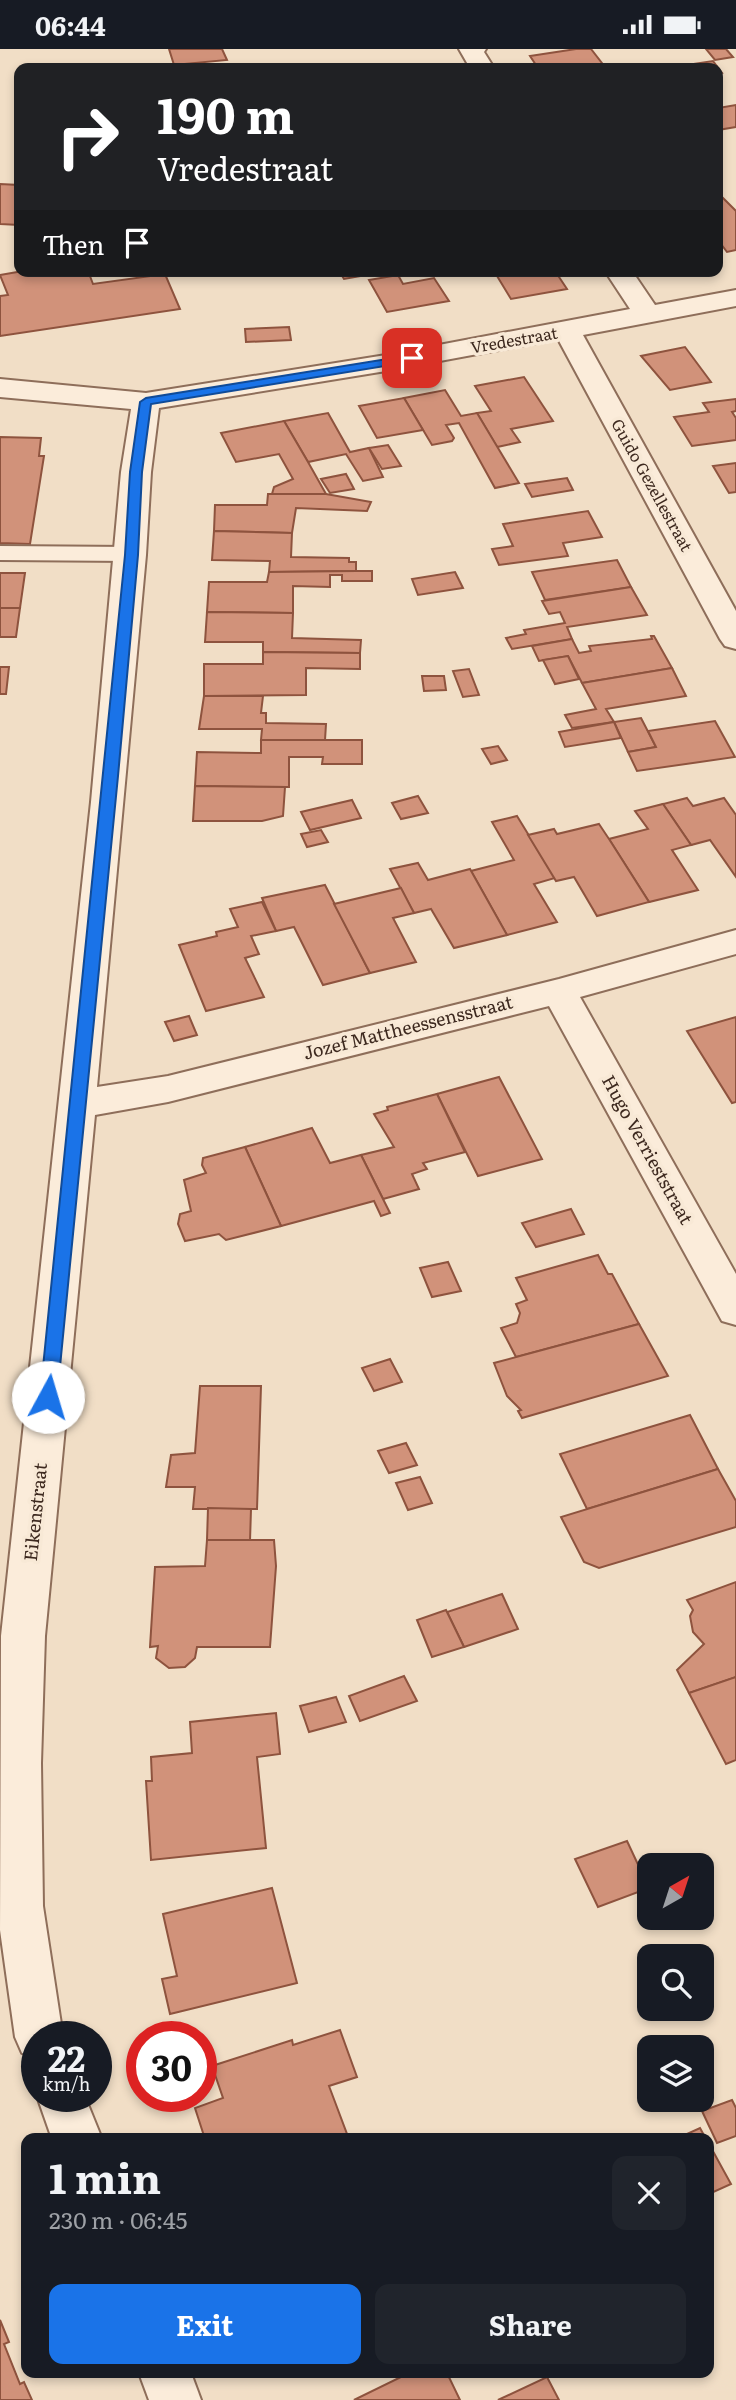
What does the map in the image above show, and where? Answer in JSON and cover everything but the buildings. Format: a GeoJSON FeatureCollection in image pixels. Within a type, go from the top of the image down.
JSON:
{"type":"FeatureCollection","features":[{"type":"Feature","properties":{"kind":"street"},"geometry":{"type":"LineString","coordinates":[[474,49],[470,50],[479,63]]}},
{"type":"Feature","properties":{"kind":"street"},"geometry":{"type":"LineString","coordinates":[[622,277],[647,314]]}},
{"type":"Feature","properties":{"kind":"street","name":"Vredestraat"},"geometry":{"type":"LineString","coordinates":[[0,388],[146,402],[567,330],[736,298]]}},
{"type":"Feature","properties":{"kind":"street","name":"Guido Gezellestraat"},"geometry":{"type":"LineString","coordinates":[[567,330],[736,639]]}},
{"type":"Feature","properties":{"kind":"street","name":"Eikenstraat"},"geometry":{"type":"LineString","coordinates":[[37,2021],[20,1906],[19,1738],[23,1636],[78,1104],[131,554],[136,472],[146,402]]}},
{"type":"Feature","properties":{"kind":"street","name":"Jozef Mattheessensstraat"},"geometry":{"type":"LineString","coordinates":[[78,1104],[168,1089],[559,991],[736,942]]}},
{"type":"Feature","properties":{"kind":"street","name":"Hugo Verrieststraat"},"geometry":{"type":"LineString","coordinates":[[559,991],[736,1310]]}},
{"type":"Feature","properties":{"kind":"street"},"geometry":{"type":"LineString","coordinates":[[67,2112],[75,2133]]}},
{"type":"Feature","properties":{"kind":"street"},"geometry":{"type":"LineString","coordinates":[[167,2378],[175,2400]]}},
{"type":"Feature","properties":{"kind":"lane"},"geometry":{"type":"LineString","coordinates":[[0,553],[131,554]]}},
{"type":"Feature","properties":{"kind":"route"},"geometry":{"type":"LineString","coordinates":[[48,1397],[111,776],[136,472],[146,402],[412,358]]}}]}
